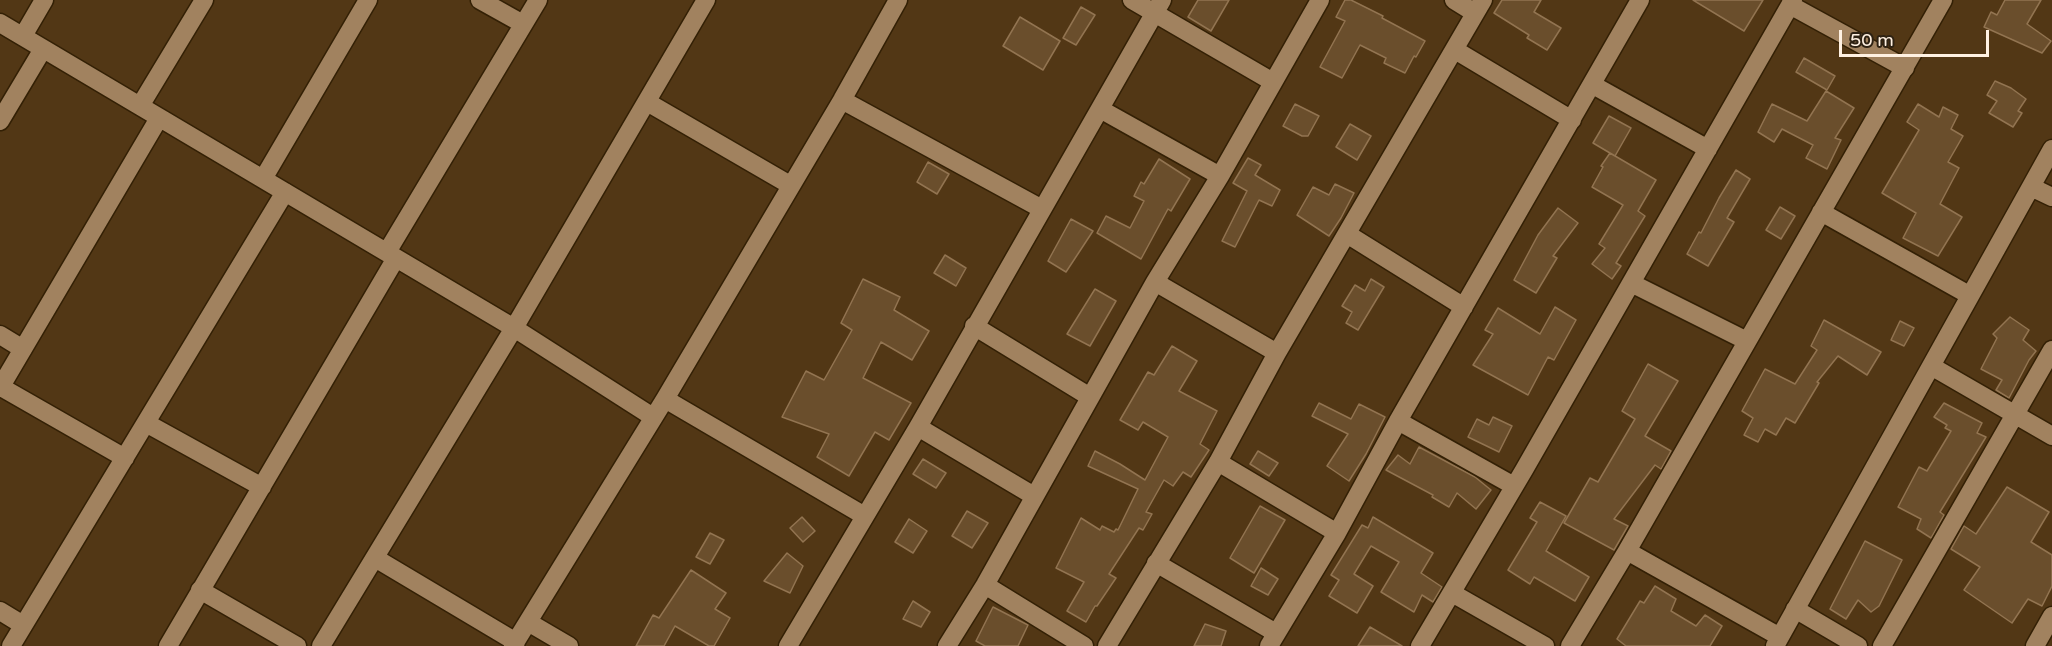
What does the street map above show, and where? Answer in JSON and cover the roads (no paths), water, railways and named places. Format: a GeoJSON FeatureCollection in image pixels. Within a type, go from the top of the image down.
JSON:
{"type":"FeatureCollection","features":[{"type":"Feature","properties":{"kind":"street"},"geometry":{"type":"LineString","coordinates":[[23,36],[44,0]]}},
{"type":"Feature","properties":{"kind":"street"},"geometry":{"type":"LineString","coordinates":[[140,106],[204,0]]}},
{"type":"Feature","properties":{"kind":"street"},"geometry":{"type":"LineString","coordinates":[[263,179],[368,0]]}},
{"type":"Feature","properties":{"kind":"street"},"geometry":{"type":"LineString","coordinates":[[480,0],[523,24]]}},
{"type":"Feature","properties":{"kind":"street"},"geometry":{"type":"LineString","coordinates":[[168,646],[262,487],[391,255],[538,0]]}},
{"type":"Feature","properties":{"kind":"street"},"geometry":{"type":"LineString","coordinates":[[375,558],[514,644],[665,399],[842,100],[898,0]]}},
{"type":"Feature","properties":{"kind":"street"},"geometry":{"type":"LineString","coordinates":[[1132,0],[1158,7],[1273,82]]}},
{"type":"Feature","properties":{"kind":"street"},"geometry":{"type":"LineString","coordinates":[[948,646],[985,585],[1155,282],[1220,176],[1320,0]]}},
{"type":"Feature","properties":{"kind":"street"},"geometry":{"type":"LineString","coordinates":[[1107,646],[1218,462],[1277,353],[1479,6],[1454,0]]}},
{"type":"Feature","properties":{"kind":"street"},"geometry":{"type":"LineString","coordinates":[[1156,563],[1273,640],[1337,533],[1398,421],[1640,0]]}},
{"type":"Feature","properties":{"kind":"street"},"geometry":{"type":"LineString","coordinates":[[1570,646],[1627,551],[1943,0]]}},
{"type":"Feature","properties":{"kind":"street"},"geometry":{"type":"LineString","coordinates":[[321,646],[514,328],[647,102],[698,3]]}},
{"type":"Feature","properties":{"kind":"street"},"geometry":{"type":"LineString","coordinates":[[1420,646],[1791,3],[1905,68]]}},
{"type":"Feature","properties":{"kind":"street"},"geometry":{"type":"LineString","coordinates":[[788,646],[863,515],[918,427],[1158,7]]}},
{"type":"Feature","properties":{"kind":"street"},"geometry":{"type":"LineString","coordinates":[[0,23],[514,328],[653,417]]}},
{"type":"Feature","properties":{"kind":"street"},"geometry":{"type":"LineString","coordinates":[[0,121],[43,49]]}},
{"type":"Feature","properties":{"kind":"street"},"geometry":{"type":"LineString","coordinates":[[1455,50],[1572,120]]}},
{"type":"Feature","properties":{"kind":"street"},"geometry":{"type":"LineString","coordinates":[[1593,85],[1708,149]]}},
{"type":"Feature","properties":{"kind":"street"},"geometry":{"type":"LineString","coordinates":[[842,100],[1042,209]]}},
{"type":"Feature","properties":{"kind":"street"},"geometry":{"type":"LineString","coordinates":[[647,102],[790,185]]}},
{"type":"Feature","properties":{"kind":"street"},"geometry":{"type":"LineString","coordinates":[[1100,109],[1220,176]]}},
{"type":"Feature","properties":{"kind":"street"},"geometry":{"type":"LineString","coordinates":[[125,458],[0,388],[159,118]]}},
{"type":"Feature","properties":{"kind":"street"},"geometry":{"type":"LineString","coordinates":[[1627,551],[1778,642],[2052,149]]}},
{"type":"Feature","properties":{"kind":"street"},"geometry":{"type":"LineString","coordinates":[[2031,186],[2052,197]]}},
{"type":"Feature","properties":{"kind":"street"},"geometry":{"type":"LineString","coordinates":[[11,646],[285,192]]}},
{"type":"Feature","properties":{"kind":"street"},"geometry":{"type":"LineString","coordinates":[[1821,212],[1970,295]]}},
{"type":"Feature","properties":{"kind":"street"},"geometry":{"type":"LineString","coordinates":[[1347,234],[1464,307]]}},
{"type":"Feature","properties":{"kind":"street"},"geometry":{"type":"LineString","coordinates":[[1155,282],[1277,353]]}},
{"type":"Feature","properties":{"kind":"street"},"geometry":{"type":"LineString","coordinates":[[1631,283],[1747,341]]}},
{"type":"Feature","properties":{"kind":"street"},"geometry":{"type":"LineString","coordinates":[[974,326],[1090,397]]}},
{"type":"Feature","properties":{"kind":"street"},"geometry":{"type":"LineString","coordinates":[[0,335],[23,349]]}},
{"type":"Feature","properties":{"kind":"street"},"geometry":{"type":"LineString","coordinates":[[1882,646],[2052,350]]}},
{"type":"Feature","properties":{"kind":"street"},"geometry":{"type":"LineString","coordinates":[[1931,366],[2052,436]]}},
{"type":"Feature","properties":{"kind":"street"},"geometry":{"type":"LineString","coordinates":[[665,399],[863,515]]}},
{"type":"Feature","properties":{"kind":"street"},"geometry":{"type":"LineString","coordinates":[[1398,421],[1514,486]]}},
{"type":"Feature","properties":{"kind":"street"},"geometry":{"type":"LineString","coordinates":[[146,423],[262,487]]}},
{"type":"Feature","properties":{"kind":"street"},"geometry":{"type":"LineString","coordinates":[[918,427],[1034,496]]}},
{"type":"Feature","properties":{"kind":"street"},"geometry":{"type":"LineString","coordinates":[[1218,462],[1337,533]]}},
{"type":"Feature","properties":{"kind":"street"},"geometry":{"type":"LineString","coordinates":[[985,585],[1084,646]]}},
{"type":"Feature","properties":{"kind":"street"},"geometry":{"type":"LineString","coordinates":[[200,590],[297,646]]}},
{"type":"Feature","properties":{"kind":"street"},"geometry":{"type":"LineString","coordinates":[[1452,593],[1545,646]]}},
{"type":"Feature","properties":{"kind":"street"},"geometry":{"type":"LineString","coordinates":[[1795,609],[1858,646]]}},
{"type":"Feature","properties":{"kind":"street"},"geometry":{"type":"LineString","coordinates":[[0,611],[24,625]]}},
{"type":"Feature","properties":{"kind":"street"},"geometry":{"type":"LineString","coordinates":[[2035,646],[2052,616]]}},
{"type":"Feature","properties":{"kind":"street"},"geometry":{"type":"LineString","coordinates":[[528,622],[569,646]]}}]}
